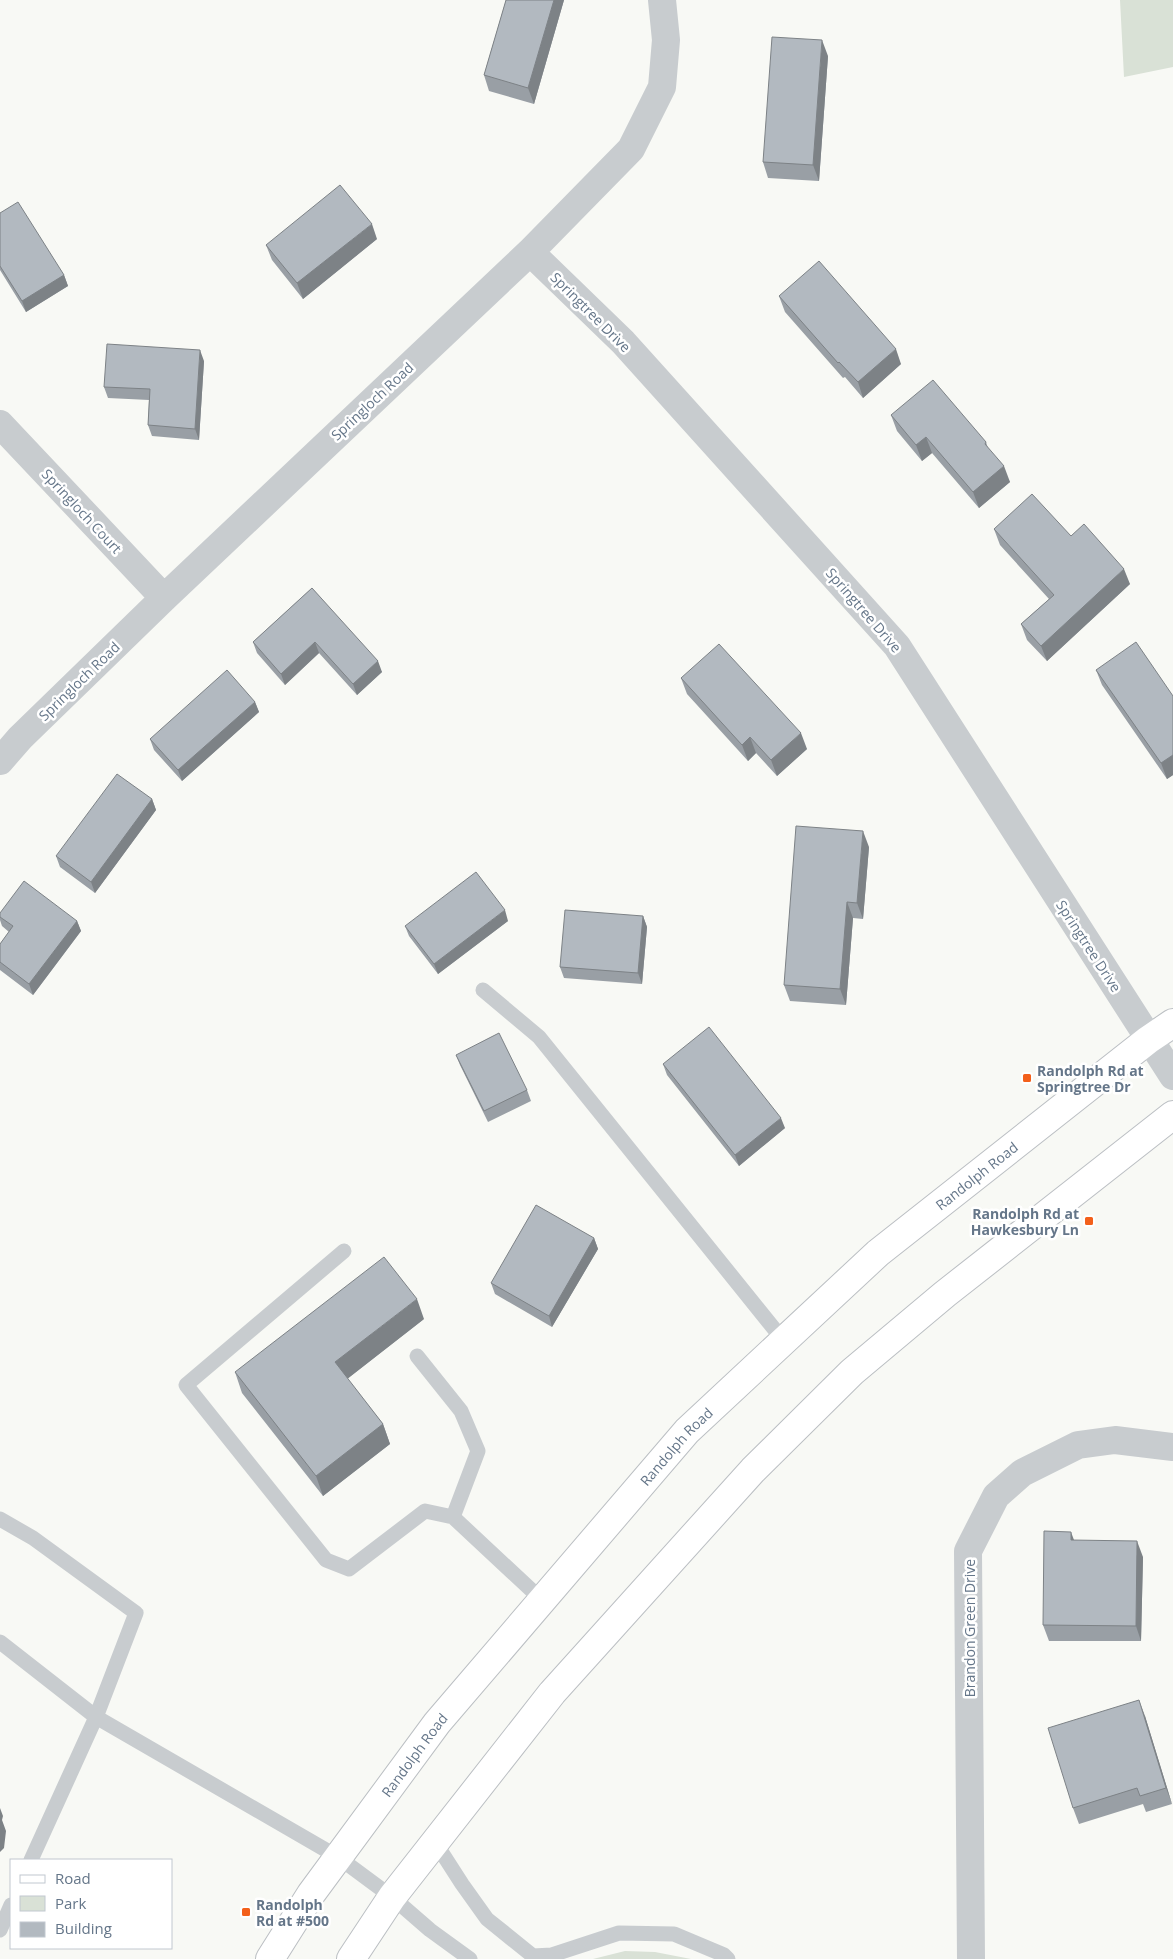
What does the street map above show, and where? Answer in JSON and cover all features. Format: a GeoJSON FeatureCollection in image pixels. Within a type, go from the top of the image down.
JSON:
{"type":"FeatureCollection","features":[{"type":"Feature","properties":{"kind":"main road","name":"Randolph Road"},"geometry":{"type":"LineString","coordinates":[[270,1959],[311,1894],[437,1724],[687,1431],[878,1253],[1148,1040],[1173,1023]]}},
{"type":"Feature","properties":{"kind":"main road"},"geometry":{"type":"LineString","coordinates":[[350,1959],[392,1897],[552,1693],[753,1470],[852,1372],[945,1294],[1173,1115]]}},
{"type":"Feature","properties":{"kind":"street","name":"Springloch Road"},"geometry":{"type":"LineString","coordinates":[[0,761],[20,738],[164,598],[530,252],[631,149],[662,87],[666,40],[662,0]]}},
{"type":"Feature","properties":{"kind":"street","name":"Springtree Drive"},"geometry":{"type":"LineString","coordinates":[[530,252],[623,342],[897,646],[1170,1072]]}},
{"type":"Feature","properties":{"kind":"street","name":"Springloch Court"},"geometry":{"type":"LineString","coordinates":[[0,424],[164,598]]}},
{"type":"Feature","properties":{"kind":"street","name":"Brandon Green Drive"},"geometry":{"type":"LineString","coordinates":[[971,1959],[968,1551],[996,1496],[1022,1473],[1078,1445],[1115,1440],[1173,1448]]}},
{"type":"Feature","properties":{"kind":"lane"},"geometry":{"type":"LineString","coordinates":[[483,990],[539,1037],[784,1341]]}},
{"type":"Feature","properties":{"kind":"lane"},"geometry":{"type":"LineString","coordinates":[[344,1251],[186,1385],[326,1560],[349,1569],[424,1511],[453,1517],[542,1600]]}},
{"type":"Feature","properties":{"kind":"lane"},"geometry":{"type":"LineString","coordinates":[[417,1356],[461,1411],[478,1451],[453,1517]]}},
{"type":"Feature","properties":{"kind":"lane"},"geometry":{"type":"LineString","coordinates":[[0,1518],[33,1538],[136,1613],[96,1717],[31,1859]]}},
{"type":"Feature","properties":{"kind":"lane"},"geometry":{"type":"LineString","coordinates":[[0,1642],[96,1717],[338,1857],[392,1897],[430,1930],[470,1959]]}},
{"type":"Feature","properties":{"kind":"lane"},"geometry":{"type":"LineString","coordinates":[[435,1842],[487,1920],[532,1958],[552,1955],[619,1933],[674,1934],[728,1959]]}},
{"type":"Feature","properties":{"kind":"lane"},"geometry":{"type":"LineString","coordinates":[[0,1930],[10,1907]]}},
{"type":"Feature","properties":{"kind":"green space"},"geometry":{"type":"Polygon","coordinates":[[[1120,0],[1173,0],[1173,67],[1124,77],[1120,0]]]}},
{"type":"Feature","properties":{"kind":"green space"},"geometry":{"type":"Polygon","coordinates":[[[625,1951],[655,1952],[691,1959],[593,1959],[625,1951]]]}},
{"type":"Feature","properties":{"kind":"building"},"geometry":{"type":"Polygon","coordinates":[[[506,0],[554,0],[528,88],[484,75],[506,0]]]}},
{"type":"Feature","properties":{"kind":"building"},"geometry":{"type":"Polygon","coordinates":[[[772,37],[822,40],[813,165],[763,162],[772,37]]]}},
{"type":"Feature","properties":{"kind":"building"},"geometry":{"type":"Polygon","coordinates":[[[340,185],[372,224],[297,283],[266,245],[340,185]]]}},
{"type":"Feature","properties":{"kind":"building"},"geometry":{"type":"Polygon","coordinates":[[[18,202],[64,275],[22,301],[0,266],[0,213],[18,202]]]}},
{"type":"Feature","properties":{"kind":"building"},"geometry":{"type":"Polygon","coordinates":[[[819,261],[896,349],[858,382],[838,363],[779,296],[819,261]]]}},
{"type":"Feature","properties":{"kind":"building"},"geometry":{"type":"Polygon","coordinates":[[[107,344],[200,350],[195,429],[148,425],[150,389],[104,387],[107,344]]]}},
{"type":"Feature","properties":{"kind":"building"},"geometry":{"type":"Polygon","coordinates":[[[933,380],[1004,466],[973,492],[926,437],[916,445],[891,415],[933,380]]]}},
{"type":"Feature","properties":{"kind":"building"},"geometry":{"type":"Polygon","coordinates":[[[1032,494],[1071,536],[1084,524],[1124,569],[1041,646],[1021,624],[1054,595],[994,529],[1032,494]]]}},
{"type":"Feature","properties":{"kind":"building"},"geometry":{"type":"Polygon","coordinates":[[[312,588],[378,661],[353,684],[315,642],[281,674],[253,642],[312,588]]]}},
{"type":"Feature","properties":{"kind":"building"},"geometry":{"type":"Polygon","coordinates":[[[1136,642],[1173,696],[1173,755],[1161,763],[1096,670],[1136,642]]]}},
{"type":"Feature","properties":{"kind":"building"},"geometry":{"type":"Polygon","coordinates":[[[719,644],[801,733],[771,760],[750,737],[742,745],[681,678],[719,644]]]}},
{"type":"Feature","properties":{"kind":"building"},"geometry":{"type":"Polygon","coordinates":[[[227,670],[255,702],[178,770],[150,739],[227,670]]]}},
{"type":"Feature","properties":{"kind":"building"},"geometry":{"type":"Polygon","coordinates":[[[117,774],[152,799],[91,882],[56,856],[117,774]]]}},
{"type":"Feature","properties":{"kind":"building"},"geometry":{"type":"Polygon","coordinates":[[[796,826],[863,831],[857,903],[847,902],[840,989],[784,985],[796,826]]]}},
{"type":"Feature","properties":{"kind":"building"},"geometry":{"type":"Polygon","coordinates":[[[476,872],[505,910],[434,964],[405,926],[476,872]]]}},
{"type":"Feature","properties":{"kind":"building"},"geometry":{"type":"Polygon","coordinates":[[[24,881],[77,921],[29,984],[0,962],[0,944],[13,926],[0,917],[0,913],[24,881]]]}},
{"type":"Feature","properties":{"kind":"building"},"geometry":{"type":"Polygon","coordinates":[[[565,910],[643,916],[638,973],[560,967],[565,910]]]}},
{"type":"Feature","properties":{"kind":"building"},"geometry":{"type":"Polygon","coordinates":[[[709,1027],[781,1118],[735,1155],[663,1064],[709,1027]]]}},
{"type":"Feature","properties":{"kind":"building"},"geometry":{"type":"Polygon","coordinates":[[[499,1033],[527,1090],[484,1111],[456,1055],[499,1033]]]}},
{"type":"Feature","properties":{"kind":"building"},"geometry":{"type":"Polygon","coordinates":[[[536,1205],[594,1238],[549,1316],[491,1283],[536,1205]]]}},
{"type":"Feature","properties":{"kind":"building"},"geometry":{"type":"Polygon","coordinates":[[[384,1257],[417,1299],[335,1362],[383,1424],[316,1476],[235,1372],[384,1257]]]}},
{"type":"Feature","properties":{"kind":"building"},"geometry":{"type":"Polygon","coordinates":[[[1044,1531],[1071,1532],[1071,1540],[1137,1541],[1136,1626],[1043,1625],[1044,1531]]]}},
{"type":"Feature","properties":{"kind":"building"},"geometry":{"type":"Polygon","coordinates":[[[1139,1700],[1166,1788],[1140,1796],[1137,1788],[1073,1808],[1048,1728],[1139,1700]]]}},
{"type":"Feature","properties":{"kind":"place","name":"Randolph Rd at Springtree Dr"},"geometry":{"type":"Point","coordinates":[1027,1078]}},
{"type":"Feature","properties":{"kind":"place","name":"Randolph Rd at Hawkesbury Ln"},"geometry":{"type":"Point","coordinates":[1089,1221]}},
{"type":"Feature","properties":{"kind":"place","name":"Randolph Rd at #500"},"geometry":{"type":"Point","coordinates":[246,1912]}}]}
